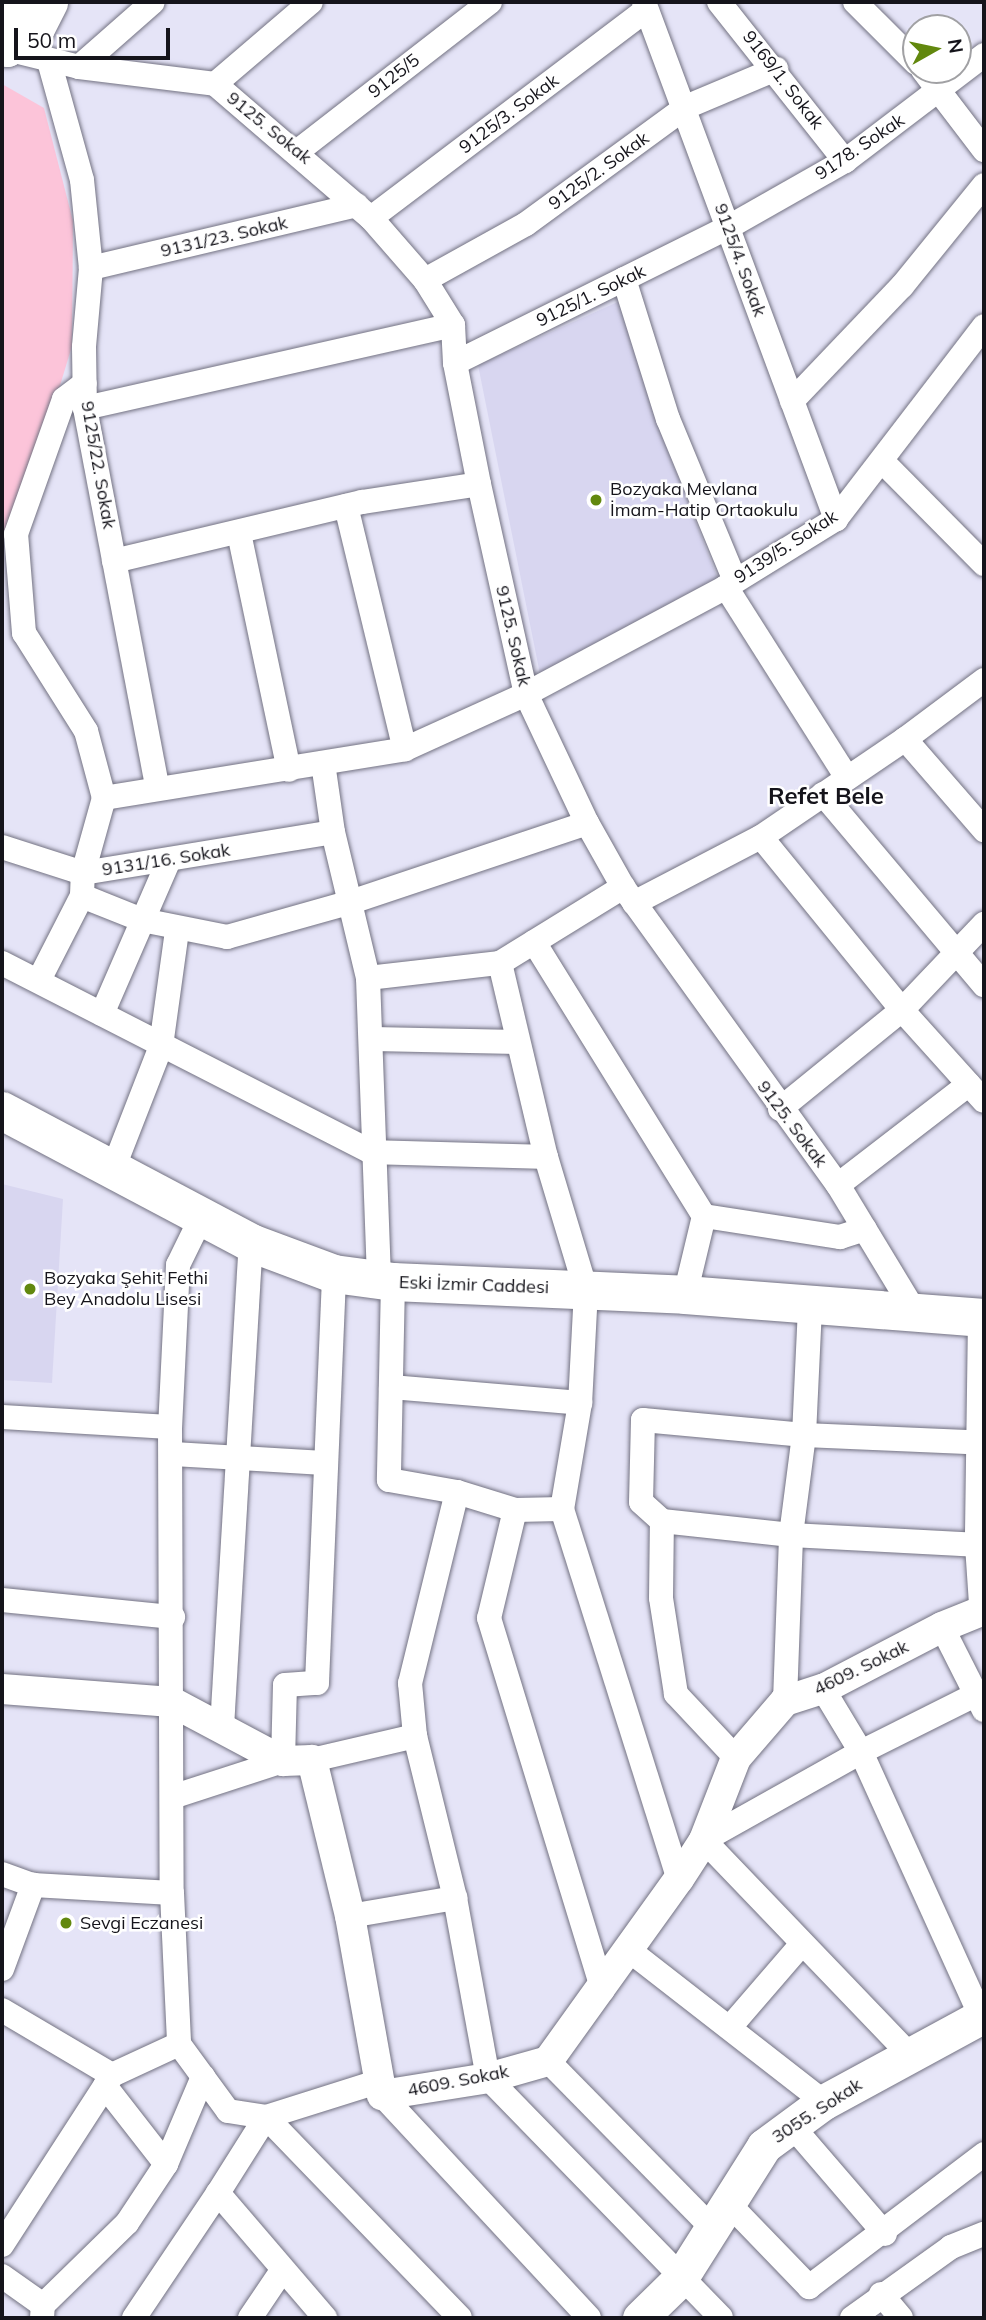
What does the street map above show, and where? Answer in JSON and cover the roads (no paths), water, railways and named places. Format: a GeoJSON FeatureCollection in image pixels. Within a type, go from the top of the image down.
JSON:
{"type":"FeatureCollection","features":[{"type":"Feature","properties":{"kind":"main road"},"geometry":{"type":"LineString","coordinates":[[5,49],[10,15],[16,2]]}},
{"type":"Feature","properties":{"kind":"main road"},"geometry":{"type":"LineString","coordinates":[[5,49],[36,30],[50,2]]}},
{"type":"Feature","properties":{"kind":"main road","name":"Eski İzmir Caddesi"},"geometry":{"type":"LineString","coordinates":[[2,1111],[112,1172],[251,1243],[334,1274],[386,1281],[685,1295],[916,1314],[984,1314]]}},
{"type":"Feature","properties":{"kind":"main road","name":"3055. Sokak"},"geometry":{"type":"LineString","coordinates":[[640,2318],[680,2280],[764,2146],[824,2102],[909,2054],[983,2018]]}},
{"type":"Feature","properties":{"kind":"street"},"geometry":{"type":"LineString","coordinates":[[79,67],[153,2]]}},
{"type":"Feature","properties":{"kind":"street"},"geometry":{"type":"LineString","coordinates":[[215,84],[311,2]]}},
{"type":"Feature","properties":{"kind":"street","name":"9125/5"},"geometry":{"type":"LineString","coordinates":[[298,151],[490,2]]}},
{"type":"Feature","properties":{"kind":"street","name":"9169/1. Sokak"},"geometry":{"type":"LineString","coordinates":[[719,2],[776,69],[845,161]]}},
{"type":"Feature","properties":{"kind":"street"},"geometry":{"type":"LineString","coordinates":[[855,2],[902,49]]}},
{"type":"Feature","properties":{"kind":"street","name":"9125/4. Sokak"},"geometry":{"type":"LineString","coordinates":[[645,6],[686,107],[727,228],[836,519]]}},
{"type":"Feature","properties":{"kind":"street","name":"9125/3. Sokak"},"geometry":{"type":"LineString","coordinates":[[364,211],[645,6]]}},
{"type":"Feature","properties":{"kind":"street","name":"9125. Sokak"},"geometry":{"type":"LineString","coordinates":[[5,49],[79,67],[215,84],[298,151],[364,211],[425,280],[453,325],[455,363],[526,694],[587,823],[628,895],[780,1109],[838,1185],[916,1314]]}},
{"type":"Feature","properties":{"kind":"street","name":"9178. Sokak"},"geometry":{"type":"LineString","coordinates":[[727,228],[845,161],[942,90],[984,55]]}},
{"type":"Feature","properties":{"kind":"street","name":"9125/22. Sokak"},"geometry":{"type":"LineString","coordinates":[[49,61],[82,180],[92,268],[85,408],[157,787]]}},
{"type":"Feature","properties":{"kind":"street","name":"9125/2. Sokak"},"geometry":{"type":"LineString","coordinates":[[425,280],[526,224],[686,107],[776,69]]}},
{"type":"Feature","properties":{"kind":"street"},"geometry":{"type":"LineString","coordinates":[[936,84],[984,150]]}},
{"type":"Feature","properties":{"kind":"street"},"geometry":{"type":"LineString","coordinates":[[792,401],[902,286],[984,185]]}},
{"type":"Feature","properties":{"kind":"street","name":"9131/23. Sokak"},"geometry":{"type":"LineString","coordinates":[[92,268],[364,211]]}},
{"type":"Feature","properties":{"kind":"street","name":"9125/1. Sokak"},"geometry":{"type":"LineString","coordinates":[[455,363],[727,228]]}},
{"type":"Feature","properties":{"kind":"street"},"geometry":{"type":"LineString","coordinates":[[624,279],[668,419],[731,584],[847,778]]}},
{"type":"Feature","properties":{"kind":"street"},"geometry":{"type":"LineString","coordinates":[[85,408],[453,325]]}},
{"type":"Feature","properties":{"kind":"street","name":"9139/5. Sokak"},"geometry":{"type":"LineString","coordinates":[[104,799],[157,787],[289,771],[405,749],[526,694],[731,584],[836,519],[979,342]]}},
{"type":"Feature","properties":{"kind":"street"},"geometry":{"type":"LineString","coordinates":[[39,980],[82,884],[104,799],[86,730],[24,633],[16,534],[65,399],[85,383]]}},
{"type":"Feature","properties":{"kind":"street"},"geometry":{"type":"LineString","coordinates":[[882,461],[984,564]]}},
{"type":"Feature","properties":{"kind":"street"},"geometry":{"type":"LineString","coordinates":[[114,561],[346,506],[479,484]]}},
{"type":"Feature","properties":{"kind":"street"},"geometry":{"type":"LineString","coordinates":[[346,506],[405,749]]}},
{"type":"Feature","properties":{"kind":"street"},"geometry":{"type":"LineString","coordinates":[[239,533],[289,771]]}},
{"type":"Feature","properties":{"kind":"street"},"geometry":{"type":"LineString","coordinates":[[368,978],[500,962],[628,895],[761,837],[905,739],[984,680]]}},
{"type":"Feature","properties":{"kind":"street"},"geometry":{"type":"LineString","coordinates":[[905,739],[984,830]]}},
{"type":"Feature","properties":{"kind":"street"},"geometry":{"type":"LineString","coordinates":[[323,763],[348,903],[368,978],[373,1039],[371,1152],[386,1281],[391,1387],[390,1480],[457,1492],[515,1510],[562,1509]]}},
{"type":"Feature","properties":{"kind":"street"},"geometry":{"type":"LineString","coordinates":[[823,794],[984,985]]}},
{"type":"Feature","properties":{"kind":"street"},"geometry":{"type":"LineString","coordinates":[[82,884],[142,920],[177,930],[227,937],[348,903],[587,823]]}},
{"type":"Feature","properties":{"kind":"street","name":"9131/16. Sokak"},"geometry":{"type":"LineString","coordinates":[[2,847],[82,884],[169,860],[334,832]]}},
{"type":"Feature","properties":{"kind":"street"},"geometry":{"type":"LineString","coordinates":[[761,837],[902,1010],[977,1093],[838,1185]]}},
{"type":"Feature","properties":{"kind":"street"},"geometry":{"type":"LineString","coordinates":[[102,1014],[169,860]]}},
{"type":"Feature","properties":{"kind":"street"},"geometry":{"type":"LineString","coordinates":[[780,1109],[902,1010],[958,957],[984,924]]}},
{"type":"Feature","properties":{"kind":"street"},"geometry":{"type":"LineString","coordinates":[[112,1172],[161,1046],[177,930]]}},
{"type":"Feature","properties":{"kind":"street"},"geometry":{"type":"LineString","coordinates":[[534,942],[704,1216],[685,1295]]}},
{"type":"Feature","properties":{"kind":"street"},"geometry":{"type":"LineString","coordinates":[[2,962],[371,1152],[546,1157]]}},
{"type":"Feature","properties":{"kind":"street"},"geometry":{"type":"LineString","coordinates":[[500,962],[546,1157],[586,1290],[580,1404],[562,1509],[679,1879]]}},
{"type":"Feature","properties":{"kind":"street"},"geometry":{"type":"LineString","coordinates":[[373,1039],[518,1042]]}},
{"type":"Feature","properties":{"kind":"street"},"geometry":{"type":"LineString","coordinates":[[704,1216],[840,1237],[865,1229]]}},
{"type":"Feature","properties":{"kind":"street"},"geometry":{"type":"LineString","coordinates":[[201,1218],[178,1265],[170,1427],[173,1454],[172,1893],[179,2044],[228,2111],[266,2117],[380,2088]]}},
{"type":"Feature","properties":{"kind":"street"},"geometry":{"type":"LineString","coordinates":[[222,1727],[251,1243]]}},
{"type":"Feature","properties":{"kind":"street"},"geometry":{"type":"LineString","coordinates":[[334,1274],[317,1683],[285,1685],[297,1761],[350,1916],[380,2088],[589,2318]]}},
{"type":"Feature","properties":{"kind":"street"},"geometry":{"type":"LineString","coordinates":[[785,1702],[791,1535],[804,1435],[810,1306]]}},
{"type":"Feature","properties":{"kind":"street"},"geometry":{"type":"LineString","coordinates":[[984,1314],[984,1443],[980,1545],[984,1603]]}},
{"type":"Feature","properties":{"kind":"street"},"geometry":{"type":"LineString","coordinates":[[391,1387],[580,1404]]}},
{"type":"Feature","properties":{"kind":"street"},"geometry":{"type":"LineString","coordinates":[[2,1417],[170,1427]]}},
{"type":"Feature","properties":{"kind":"street"},"geometry":{"type":"LineString","coordinates":[[980,1545],[791,1535],[662,1521],[640,1502],[643,1420],[804,1435],[984,1443]]}},
{"type":"Feature","properties":{"kind":"street"},"geometry":{"type":"LineString","coordinates":[[173,1454],[326,1463]]}},
{"type":"Feature","properties":{"kind":"street"},"geometry":{"type":"LineString","coordinates":[[457,1492],[410,1684],[415,1735],[455,1898],[488,2078],[680,2280],[721,2318]]}},
{"type":"Feature","properties":{"kind":"street"},"geometry":{"type":"LineString","coordinates":[[515,1510],[489,1618],[603,1990]]}},
{"type":"Feature","properties":{"kind":"street"},"geometry":{"type":"LineString","coordinates":[[662,1521],[661,1598],[676,1694],[736,1758]]}},
{"type":"Feature","properties":{"kind":"street"},"geometry":{"type":"LineString","coordinates":[[2,1600],[173,1617]]}},
{"type":"Feature","properties":{"kind":"street","name":"4609. Sokak"},"geometry":{"type":"LineString","coordinates":[[380,2088],[488,2078],[548,2061],[603,1990],[704,1840],[736,1758],[785,1702],[822,1689],[942,1627],[984,1611]]}},
{"type":"Feature","properties":{"kind":"street"},"geometry":{"type":"LineString","coordinates":[[909,2054],[801,1945],[704,1840],[861,1752],[980,1702],[942,1627]]}},
{"type":"Feature","properties":{"kind":"street"},"geometry":{"type":"LineString","coordinates":[[2,1689],[172,1702],[297,1761]]}},
{"type":"Feature","properties":{"kind":"street"},"geometry":{"type":"LineString","coordinates":[[822,1689],[861,1752],[983,2018]]}},
{"type":"Feature","properties":{"kind":"street"},"geometry":{"type":"LineString","coordinates":[[172,1797],[297,1761],[415,1735]]}},
{"type":"Feature","properties":{"kind":"street"},"geometry":{"type":"LineString","coordinates":[[2,1874],[33,1885],[172,1893]]}},
{"type":"Feature","properties":{"kind":"street"},"geometry":{"type":"LineString","coordinates":[[2,1969],[33,1885]]}},
{"type":"Feature","properties":{"kind":"street"},"geometry":{"type":"LineString","coordinates":[[350,1916],[455,1898]]}},
{"type":"Feature","properties":{"kind":"street"},"geometry":{"type":"LineString","coordinates":[[731,2026],[801,1945]]}},
{"type":"Feature","properties":{"kind":"street"},"geometry":{"type":"LineString","coordinates":[[630,1951],[731,2026],[824,2102]]}},
{"type":"Feature","properties":{"kind":"street"},"geometry":{"type":"LineString","coordinates":[[2,2010],[108,2081],[166,2164]]}},
{"type":"Feature","properties":{"kind":"street"},"geometry":{"type":"LineString","coordinates":[[2,2245],[108,2081],[179,2044]]}},
{"type":"Feature","properties":{"kind":"street"},"geometry":{"type":"LineString","coordinates":[[548,2061],[720,2216],[809,2287],[885,2234],[984,2154]]}},
{"type":"Feature","properties":{"kind":"street"},"geometry":{"type":"LineString","coordinates":[[2,2276],[42,2312],[127,2223],[166,2164],[203,2077]]}},
{"type":"Feature","properties":{"kind":"street"},"geometry":{"type":"LineString","coordinates":[[134,2318],[266,2117]]}},
{"type":"Feature","properties":{"kind":"street"},"geometry":{"type":"LineString","coordinates":[[266,2117],[460,2318]]}},
{"type":"Feature","properties":{"kind":"street"},"geometry":{"type":"LineString","coordinates":[[793,2127],[885,2234]]}},
{"type":"Feature","properties":{"kind":"street"},"geometry":{"type":"LineString","coordinates":[[218,2193],[281,2272],[325,2318]]}},
{"type":"Feature","properties":{"kind":"street"},"geometry":{"type":"LineString","coordinates":[[852,2318],[881,2294],[951,2247],[984,2234]]}},
{"type":"Feature","properties":{"kind":"street"},"geometry":{"type":"LineString","coordinates":[[250,2318],[281,2272]]}},
{"type":"Feature","properties":{"kind":"street"},"geometry":{"type":"LineString","coordinates":[[881,2294],[901,2318]]}},
{"type":"Feature","properties":{"kind":"place","name":"Bozyaka Mevlana İmam-Hatip Ortaokulu"},"geometry":{"type":"Point","coordinates":[596,500]}},
{"type":"Feature","properties":{"kind":"place","name":"Bozyaka Şehit Fethi Bey Anadolu Lisesi"},"geometry":{"type":"Point","coordinates":[30,1289]}},
{"type":"Feature","properties":{"kind":"place","name":"Sevgi Eczanesi"},"geometry":{"type":"Point","coordinates":[66,1923]}},
{"type":"Feature","properties":{"kind":"district","name":"Refet Bele"},"geometry":{"type":"Point","coordinates":[826,796]}}]}
